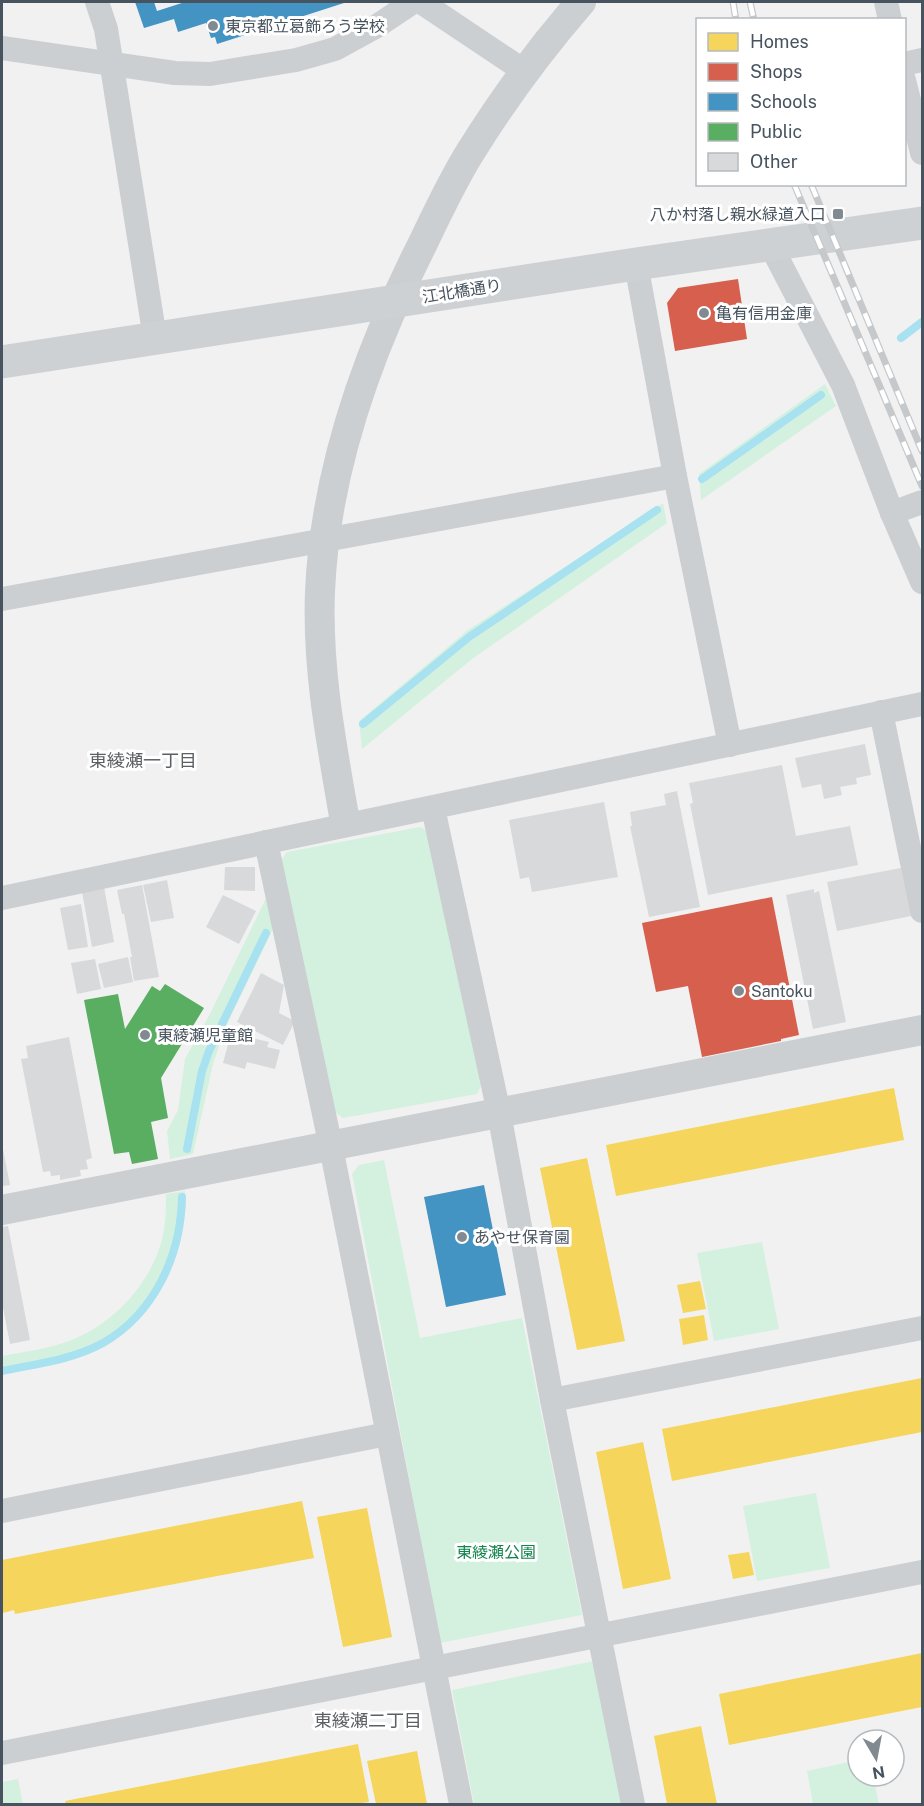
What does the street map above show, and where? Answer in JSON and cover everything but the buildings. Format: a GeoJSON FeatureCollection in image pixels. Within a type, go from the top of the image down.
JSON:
{"type":"FeatureCollection","features":[{"type":"Feature","properties":{"kind":"main road","name":"江北橋通り"},"geometry":{"type":"LineString","coordinates":[[2,362],[636,264],[922,223]]}},
{"type":"Feature","properties":{"kind":"street"},"geometry":{"type":"LineString","coordinates":[[97,2],[106,29],[155,338]]}},
{"type":"Feature","properties":{"kind":"street"},"geometry":{"type":"LineString","coordinates":[[2,48],[175,74],[210,74],[296,60],[335,49],[377,26],[413,2]]}},
{"type":"Feature","properties":{"kind":"street"},"geometry":{"type":"LineString","coordinates":[[420,2],[524,71]]}},
{"type":"Feature","properties":{"kind":"street"},"geometry":{"type":"LineString","coordinates":[[345,820],[321,668],[320,591],[324,540],[330,498],[340,457],[359,394],[394,301],[446,196],[471,151],[524,71],[581,2]]}},
{"type":"Feature","properties":{"kind":"street"},"geometry":{"type":"LineString","coordinates":[[886,2],[890,18]]}},
{"type":"Feature","properties":{"kind":"street"},"geometry":{"type":"LineString","coordinates":[[906,64],[922,60]]}},
{"type":"Feature","properties":{"kind":"street"},"geometry":{"type":"LineString","coordinates":[[906,88],[922,153]]}},
{"type":"Feature","properties":{"kind":"street"},"geometry":{"type":"LineString","coordinates":[[770,244],[843,385],[892,513],[922,582]]}},
{"type":"Feature","properties":{"kind":"street"},"geometry":{"type":"LineString","coordinates":[[636,264],[675,476],[730,745]]}},
{"type":"Feature","properties":{"kind":"street"},"geometry":{"type":"LineString","coordinates":[[2,599],[675,476]]}},
{"type":"Feature","properties":{"kind":"street"},"geometry":{"type":"LineString","coordinates":[[892,513],[922,502]]}},
{"type":"Feature","properties":{"kind":"street"},"geometry":{"type":"LineString","coordinates":[[2,898],[266,842],[345,820],[432,808],[922,704]]}},
{"type":"Feature","properties":{"kind":"street"},"geometry":{"type":"LineString","coordinates":[[881,712],[922,911]]}},
{"type":"Feature","properties":{"kind":"street"},"geometry":{"type":"LineString","coordinates":[[432,808],[499,1113],[552,1400],[633,1804]]}},
{"type":"Feature","properties":{"kind":"street"},"geometry":{"type":"LineString","coordinates":[[266,842],[331,1147],[461,1804]]}},
{"type":"Feature","properties":{"kind":"street"},"geometry":{"type":"LineString","coordinates":[[2,1210],[922,1030]]}},
{"type":"Feature","properties":{"kind":"street"},"geometry":{"type":"LineString","coordinates":[[552,1400],[922,1328]]}},
{"type":"Feature","properties":{"kind":"street"},"geometry":{"type":"LineString","coordinates":[[2,1511],[387,1434]]}},
{"type":"Feature","properties":{"kind":"street"},"geometry":{"type":"LineString","coordinates":[[2,1754],[922,1572]]}},
{"type":"Feature","properties":{"kind":"green space"},"geometry":{"type":"Polygon","coordinates":[[[825,384],[836,406],[701,500],[699,474],[825,384]]]}},
{"type":"Feature","properties":{"kind":"green space"},"geometry":{"type":"Polygon","coordinates":[[[663,503],[667,523],[472,659],[362,749],[359,721],[468,630],[663,503]]]}},
{"type":"Feature","properties":{"kind":"green space"},"geometry":{"type":"Polygon","coordinates":[[[420,827],[428,831],[481,1086],[477,1094],[343,1118],[335,1112],[279,863],[287,852],[420,827]]]}},
{"type":"Feature","properties":{"kind":"green space"},"geometry":{"type":"Polygon","coordinates":[[[267,896],[273,929],[226,1026],[213,1064],[193,1154],[170,1159],[167,1131],[178,1110],[185,1059],[210,1014],[267,896]]]}},
{"type":"Feature","properties":{"kind":"green space","name":"東綾瀬公園"},"geometry":{"type":"Polygon","coordinates":[[[384,1160],[420,1338],[522,1318],[582,1615],[440,1643],[352,1174],[359,1165],[384,1160]]]}},
{"type":"Feature","properties":{"kind":"green space"},"geometry":{"type":"Polygon","coordinates":[[[185,1191],[182,1231],[175,1259],[153,1299],[138,1316],[103,1344],[82,1354],[53,1364],[2,1374],[2,1356],[52,1346],[85,1334],[101,1324],[129,1300],[150,1269],[158,1252],[165,1225],[166,1194],[185,1191]]]}},
{"type":"Feature","properties":{"kind":"green space"},"geometry":{"type":"Polygon","coordinates":[[[762,1242],[779,1329],[714,1341],[697,1253],[762,1242]]]}},
{"type":"Feature","properties":{"kind":"green space"},"geometry":{"type":"Polygon","coordinates":[[[816,1493],[830,1568],[757,1581],[743,1506],[816,1493]]]}},
{"type":"Feature","properties":{"kind":"green space"},"geometry":{"type":"Polygon","coordinates":[[[594,1661],[622,1804],[474,1804],[452,1690],[594,1661]]]}},
{"type":"Feature","properties":{"kind":"green space"},"geometry":{"type":"Polygon","coordinates":[[[846,1763],[846,1788],[876,1788],[879,1804],[813,1804],[807,1771],[846,1763]]]}},
{"type":"Feature","properties":{"kind":"green space"},"geometry":{"type":"Polygon","coordinates":[[[18,1779],[23,1804],[2,1804],[2,1782],[18,1779]]]}},
{"type":"Feature","properties":{"kind":"waterway"},"geometry":{"type":"LineString","coordinates":[[901,338],[922,322]]}},
{"type":"Feature","properties":{"kind":"waterway"},"geometry":{"type":"LineString","coordinates":[[702,479],[821,395]]}},
{"type":"Feature","properties":{"kind":"waterway"},"geometry":{"type":"LineString","coordinates":[[363,724],[469,637],[657,510]]}},
{"type":"Feature","properties":{"kind":"waterway"},"geometry":{"type":"LineString","coordinates":[[187,1149],[202,1071],[209,1051],[266,933]]}},
{"type":"Feature","properties":{"kind":"waterway"},"geometry":{"type":"LineString","coordinates":[[2,1371],[79,1354],[103,1343],[137,1316],[151,1299],[170,1261],[177,1240],[182,1197]]}},
{"type":"Feature","properties":{"kind":"railway"},"geometry":{"type":"LineString","coordinates":[[733,2],[736,18]]}},
{"type":"Feature","properties":{"kind":"railway"},"geometry":{"type":"LineString","coordinates":[[750,2],[754,18]]}},
{"type":"Feature","properties":{"kind":"railway"},"geometry":{"type":"LineString","coordinates":[[795,186],[922,486]]}},
{"type":"Feature","properties":{"kind":"railway"},"geometry":{"type":"LineString","coordinates":[[812,186],[922,451]]}},
{"type":"Feature","properties":{"kind":"place","name":"東京都立葛飾ろう学校"},"geometry":{"type":"Point","coordinates":[213,26]}},
{"type":"Feature","properties":{"kind":"place","name":"八か村落し親水緑道入口"},"geometry":{"type":"Point","coordinates":[838,214]}},
{"type":"Feature","properties":{"kind":"place","name":"亀有信用金庫"},"geometry":{"type":"Point","coordinates":[704,313]}},
{"type":"Feature","properties":{"kind":"place","name":"Santoku"},"geometry":{"type":"Point","coordinates":[739,991]}},
{"type":"Feature","properties":{"kind":"place","name":"東綾瀬児童館"},"geometry":{"type":"Point","coordinates":[145,1035]}},
{"type":"Feature","properties":{"kind":"place","name":"あやせ保育園"},"geometry":{"type":"Point","coordinates":[462,1237]}},
{"type":"Feature","properties":{"kind":"district","name":"東綾瀬一丁目"},"geometry":{"type":"Point","coordinates":[143,760]}},
{"type":"Feature","properties":{"kind":"district","name":"東綾瀬二丁目"},"geometry":{"type":"Point","coordinates":[368,1720]}}]}
